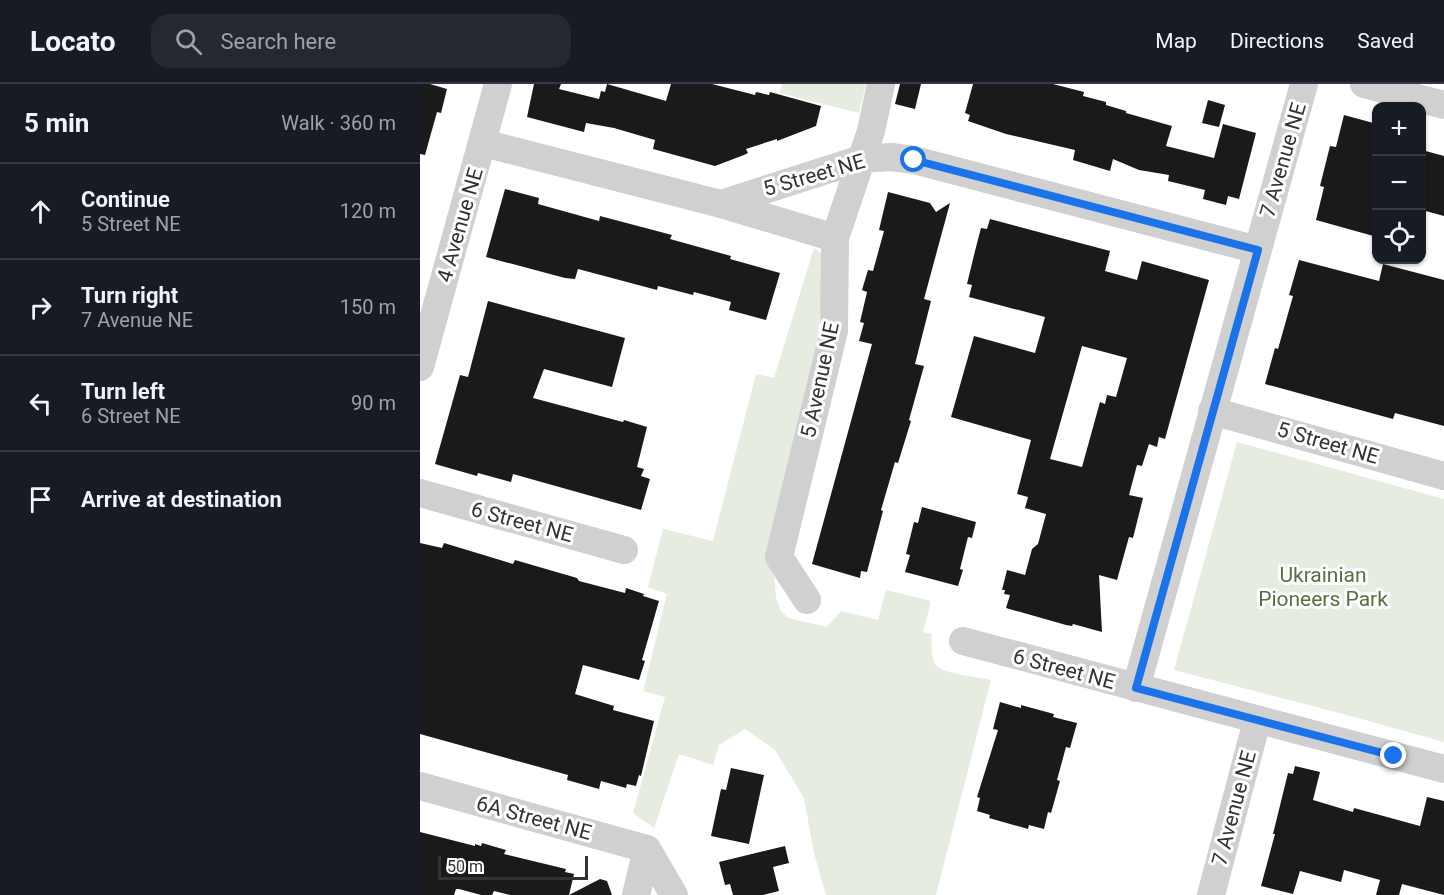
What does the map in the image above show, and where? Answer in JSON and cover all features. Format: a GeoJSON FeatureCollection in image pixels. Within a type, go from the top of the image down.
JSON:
{"type":"FeatureCollection","features":[{"type":"Feature","properties":{"kind":"street","name":"4 Avenue NE"},"geometry":{"type":"LineString","coordinates":[[420,367],[498,84]]}},
{"type":"Feature","properties":{"kind":"street","name":"5 Avenue NE"},"geometry":{"type":"LineString","coordinates":[[807,600],[779,556],[834,332],[835,238],[871,131],[881,84]]}},
{"type":"Feature","properties":{"kind":"street","name":"7 Avenue NE"},"geometry":{"type":"LineString","coordinates":[[1136,688],[1304,84]]}},
{"type":"Feature","properties":{"kind":"street"},"geometry":{"type":"LineString","coordinates":[[1364,84],[1444,105]]}},
{"type":"Feature","properties":{"kind":"street","name":"5 Street NE"},"geometry":{"type":"LineString","coordinates":[[483,143],[721,204],[835,238]]}},
{"type":"Feature","properties":{"kind":"street","name":"5 Street NE"},"geometry":{"type":"LineString","coordinates":[[721,204],[861,159],[891,157],[914,160],[1258,250]]}},
{"type":"Feature","properties":{"kind":"street","name":"5 Street NE"},"geometry":{"type":"LineString","coordinates":[[1212,411],[1444,476]]}},
{"type":"Feature","properties":{"kind":"street","name":"6 Street NE"},"geometry":{"type":"LineString","coordinates":[[420,494],[624,550]]}},
{"type":"Feature","properties":{"kind":"street","name":"6 Street NE"},"geometry":{"type":"LineString","coordinates":[[963,641],[1444,769]]}},
{"type":"Feature","properties":{"kind":"street","name":"7 Avenue NE"},"geometry":{"type":"LineString","coordinates":[[1211,895],[1257,721]]}},
{"type":"Feature","properties":{"kind":"street","name":"6A Street NE"},"geometry":{"type":"LineString","coordinates":[[420,786],[648,849]]}},
{"type":"Feature","properties":{"kind":"street"},"geometry":{"type":"LineString","coordinates":[[636,895],[648,849]]}},
{"type":"Feature","properties":{"kind":"street"},"geometry":{"type":"LineString","coordinates":[[648,849],[674,895]]}},
{"type":"Feature","properties":{"kind":"green space"},"geometry":{"type":"Polygon","coordinates":[[[782,84],[866,84],[859,113],[780,93],[782,84]]]}},
{"type":"Feature","properties":{"kind":"green space"},"geometry":{"type":"Polygon","coordinates":[[[814,248],[823,255],[825,270],[814,368],[773,556],[776,598],[781,611],[788,618],[827,627],[841,611],[878,620],[886,590],[931,601],[923,632],[932,634],[935,664],[952,673],[991,680],[936,895],[826,895],[814,853],[804,798],[775,750],[745,729],[719,745],[713,765],[679,754],[654,828],[633,813],[665,697],[643,691],[667,594],[648,587],[663,529],[713,541],[756,374],[774,378],[814,248]]]}},
{"type":"Feature","properties":{"kind":"green space","name":"Ukrainian Pioneers Park"},"geometry":{"type":"Polygon","coordinates":[[[1237,442],[1444,499],[1444,742],[1174,670],[1237,442]]]}},
{"type":"Feature","properties":{"kind":"building"},"geometry":{"type":"Polygon","coordinates":[[[420,84],[430,84],[447,89],[441,113],[437,112],[425,155],[420,154],[420,84]]]}},
{"type":"Feature","properties":{"kind":"building"},"geometry":{"type":"Polygon","coordinates":[[[534,84],[561,84],[559,89],[599,99],[601,91],[605,92],[607,84],[666,101],[671,84],[712,84],[755,95],[756,92],[769,95],[770,92],[821,106],[816,126],[777,141],[777,139],[746,149],[748,153],[715,166],[653,149],[655,140],[614,128],[586,123],[584,132],[527,117],[534,84]]]}},
{"type":"Feature","properties":{"kind":"building"},"geometry":{"type":"Polygon","coordinates":[[[900,84],[921,84],[915,109],[895,104],[900,84]]]}},
{"type":"Feature","properties":{"kind":"building"},"geometry":{"type":"Polygon","coordinates":[[[973,84],[1053,84],[1084,92],[1083,96],[1106,102],[1106,105],[1126,111],[1126,113],[1172,126],[1166,146],[1214,158],[1223,124],[1256,133],[1239,199],[1228,196],[1226,205],[1203,199],[1205,190],[1168,181],[1169,175],[1139,170],[1113,159],[1110,171],[1073,160],[1075,150],[1006,134],[968,121],[970,115],[965,113],[973,84]]]}},
{"type":"Feature","properties":{"kind":"building"},"geometry":{"type":"Polygon","coordinates":[[[1208,100],[1225,105],[1219,127],[1202,123],[1208,100]]]}},
{"type":"Feature","properties":{"kind":"building"},"geometry":{"type":"Polygon","coordinates":[[[1344,115],[1372,123],[1372,236],[1316,220],[1324,187],[1320,186],[1330,146],[1336,147],[1344,115]]]}},
{"type":"Feature","properties":{"kind":"building"},"geometry":{"type":"Polygon","coordinates":[[[1426,151],[1444,156],[1444,216],[1426,211],[1426,151]]]}},
{"type":"Feature","properties":{"kind":"building"},"geometry":{"type":"Polygon","coordinates":[[[505,189],[539,198],[538,204],[599,221],[600,216],[672,235],[670,239],[780,273],[766,320],[729,310],[731,302],[694,292],[693,295],[658,286],[657,290],[578,269],[575,279],[565,278],[486,257],[505,189]]]}},
{"type":"Feature","properties":{"kind":"building"},"geometry":{"type":"Polygon","coordinates":[[[888,192],[930,203],[936,212],[950,203],[924,299],[931,301],[915,364],[924,366],[909,420],[911,421],[898,463],[895,462],[881,510],[883,511],[867,572],[861,571],[860,578],[812,564],[872,344],[859,341],[864,323],[860,322],[867,292],[862,290],[868,270],[873,271],[884,231],[879,230],[888,192]]]}},
{"type":"Feature","properties":{"kind":"building"},"geometry":{"type":"Polygon","coordinates":[[[990,219],[1110,251],[1105,271],[1137,280],[1142,261],[1209,280],[1165,439],[1159,437],[1157,447],[1149,444],[1142,466],[1137,465],[1129,495],[1143,498],[1133,538],[1129,537],[1117,580],[1099,575],[1102,632],[1073,624],[1072,626],[1066,625],[1006,608],[1010,595],[1004,594],[1005,590],[1002,590],[1007,570],[1025,575],[1032,549],[1038,544],[1046,514],[1025,508],[1028,497],[1017,494],[1031,440],[951,417],[974,336],[1035,353],[1045,317],[969,297],[972,285],[967,284],[981,228],[987,229],[990,219]],[[1082,346],[1050,459],[1082,467],[1100,402],[1105,404],[1107,395],[1116,397],[1127,358],[1082,346]]]}},
{"type":"Feature","properties":{"kind":"building"},"geometry":{"type":"Polygon","coordinates":[[[1299,260],[1379,281],[1383,264],[1444,280],[1444,426],[1395,413],[1393,419],[1265,384],[1293,296],[1289,295],[1299,260]]]}},
{"type":"Feature","properties":{"kind":"building"},"geometry":{"type":"Polygon","coordinates":[[[488,301],[625,338],[612,387],[544,369],[533,398],[647,427],[637,467],[644,469],[641,476],[650,479],[641,510],[513,474],[511,482],[478,473],[477,476],[435,464],[460,375],[468,377],[488,301]]]}},
{"type":"Feature","properties":{"kind":"building"},"geometry":{"type":"Polygon","coordinates":[[[922,507],[976,522],[972,538],[968,537],[958,586],[905,572],[910,555],[906,554],[914,522],[918,523],[922,507]]]}},
{"type":"Feature","properties":{"kind":"building"},"geometry":{"type":"Polygon","coordinates":[[[420,543],[442,548],[444,543],[513,564],[515,560],[625,593],[626,588],[659,601],[642,660],[645,661],[639,680],[583,665],[575,694],[614,706],[613,710],[654,721],[641,776],[639,775],[636,786],[627,784],[626,788],[601,781],[599,789],[567,780],[568,775],[420,734],[420,543]]]}},
{"type":"Feature","properties":{"kind":"building"},"geometry":{"type":"Polygon","coordinates":[[[1000,702],[1054,714],[1053,717],[1077,723],[1070,748],[1066,747],[1057,780],[1060,781],[1044,829],[1029,825],[1028,829],[989,818],[990,815],[977,811],[980,798],[977,797],[998,730],[993,729],[1000,702]]]}},
{"type":"Feature","properties":{"kind":"building"},"geometry":{"type":"Polygon","coordinates":[[[1295,766],[1320,772],[1313,800],[1353,812],[1354,808],[1420,826],[1427,797],[1444,801],[1444,895],[1402,884],[1399,895],[1376,895],[1380,880],[1344,870],[1341,882],[1300,871],[1293,894],[1261,886],[1288,773],[1293,774],[1295,766]]]}},
{"type":"Feature","properties":{"kind":"building"},"geometry":{"type":"Polygon","coordinates":[[[731,768],[764,775],[749,844],[711,836],[721,789],[726,790],[731,768]]]}},
{"type":"Feature","properties":{"kind":"building"},"geometry":{"type":"Polygon","coordinates":[[[420,832],[475,846],[475,844],[481,846],[482,843],[506,850],[504,854],[566,869],[565,872],[574,874],[569,895],[510,895],[494,891],[492,895],[481,895],[456,889],[454,895],[420,895],[420,832]]]}},
{"type":"Feature","properties":{"kind":"building"},"geometry":{"type":"Polygon","coordinates":[[[785,846],[789,863],[773,867],[779,891],[763,895],[733,895],[730,884],[725,885],[719,862],[785,846]]]}},
{"type":"Feature","properties":{"kind":"building"},"geometry":{"type":"Polygon","coordinates":[[[600,879],[607,881],[612,895],[569,895],[600,879]]]}},
{"type":"Feature","properties":{"kind":"route"},"geometry":{"type":"LineString","coordinates":[[914,160],[1258,250],[1136,688],[1394,756]]}}]}
